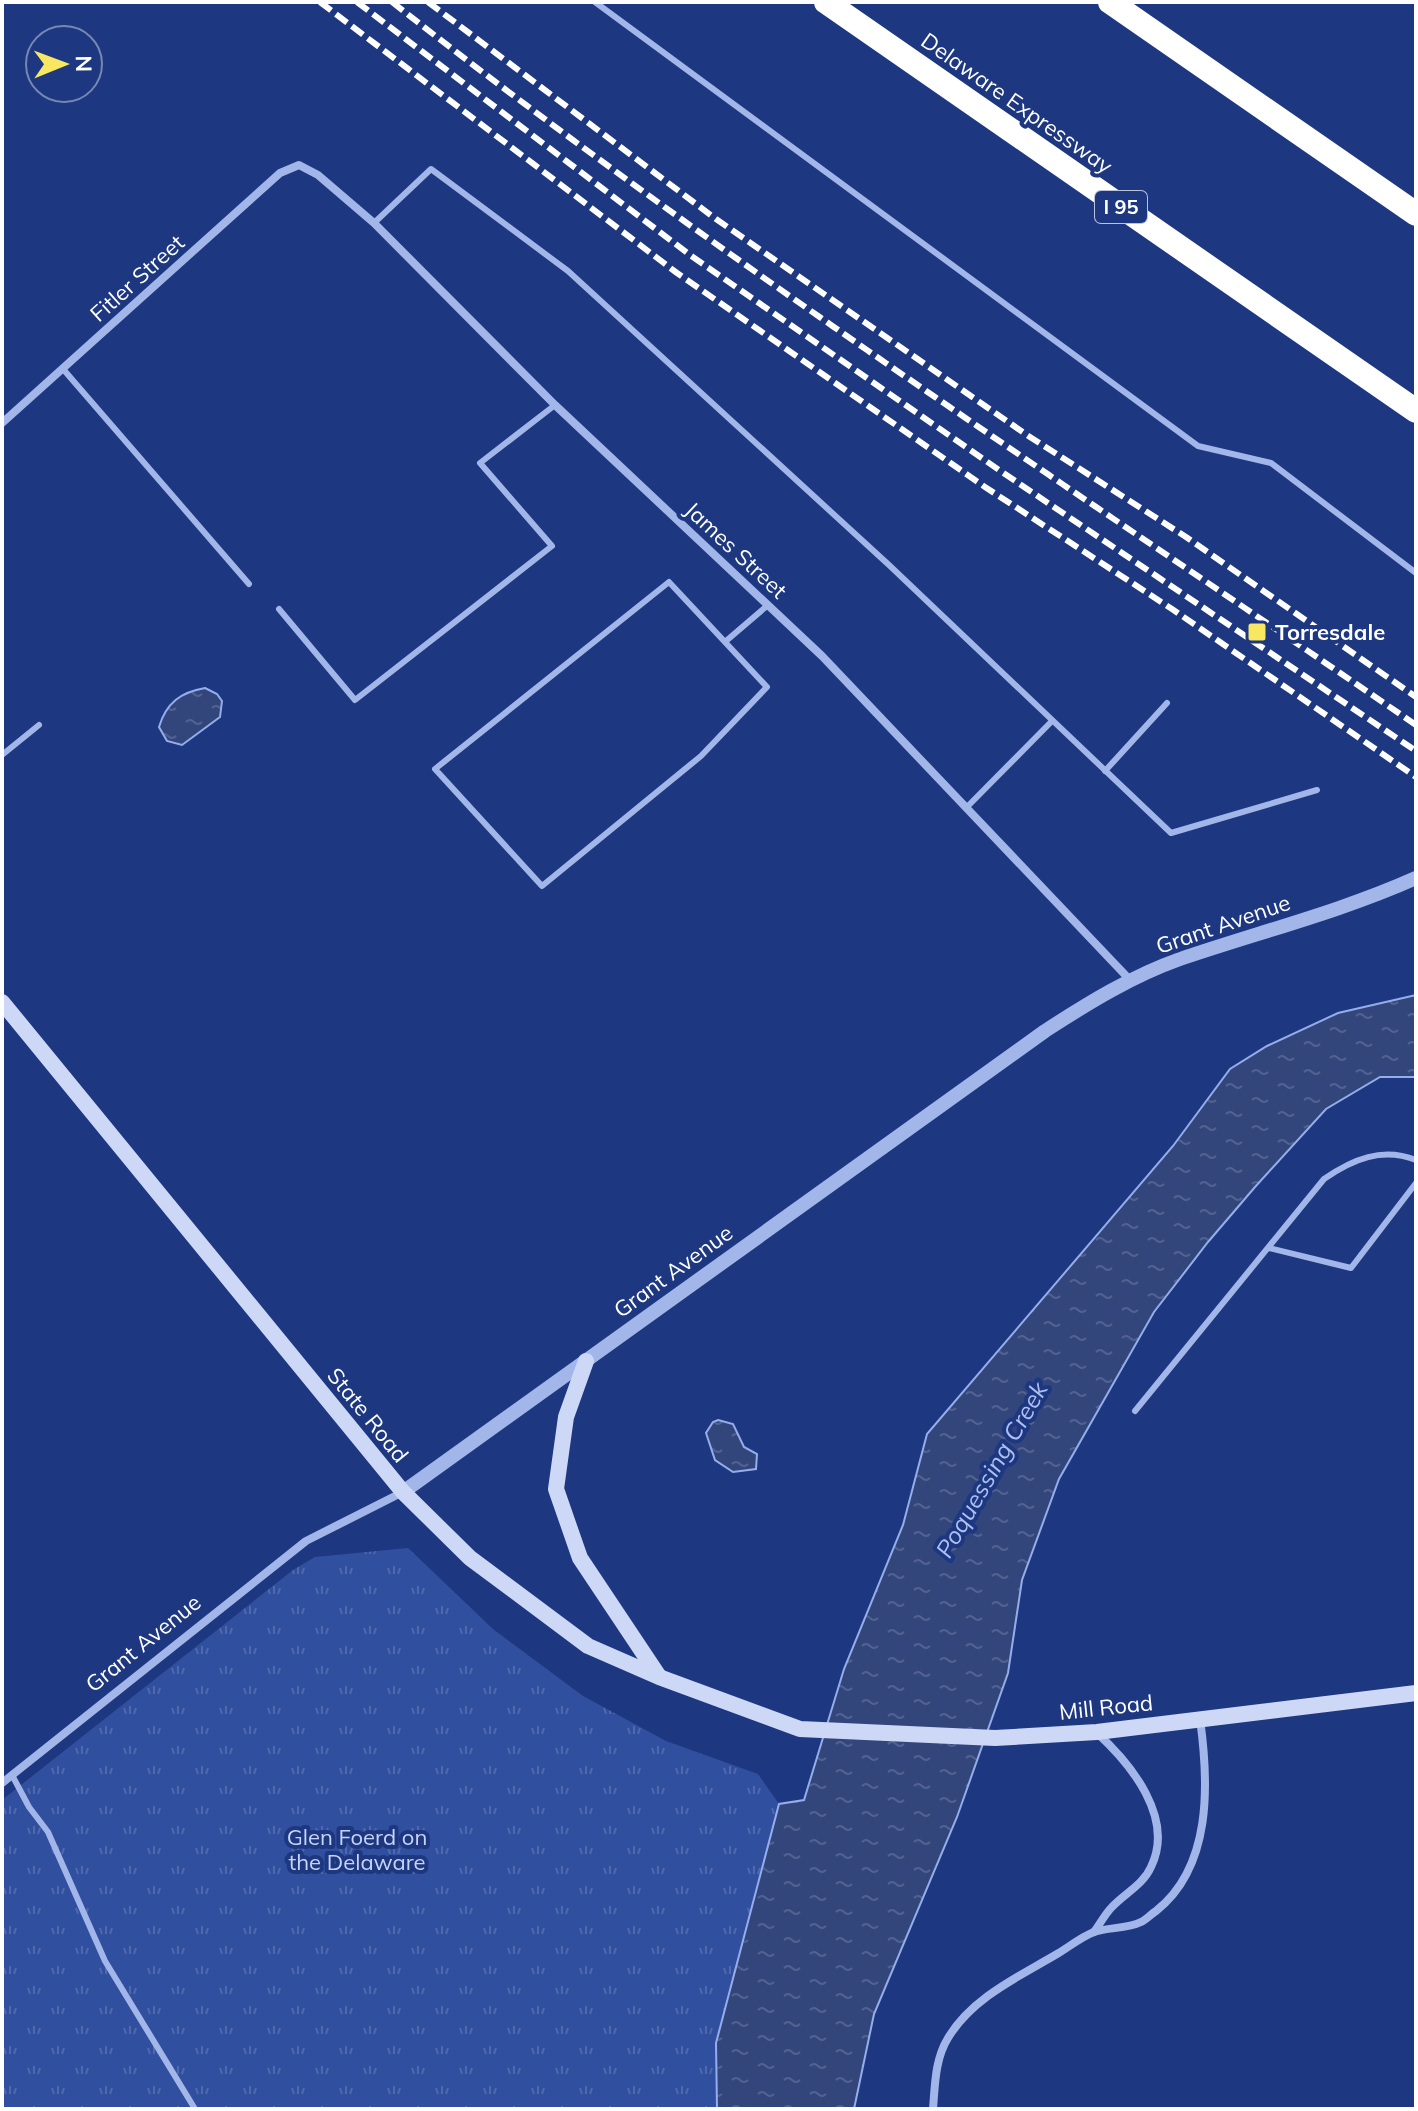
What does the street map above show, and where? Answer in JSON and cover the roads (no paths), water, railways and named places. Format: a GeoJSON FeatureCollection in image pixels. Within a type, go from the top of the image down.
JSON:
{"type":"FeatureCollection","features":[{"type":"Feature","properties":{"kind":"highway","name":"Delaware Expressway"},"geometry":{"type":"LineString","coordinates":[[826,2],[1416,411]]}},
{"type":"Feature","properties":{"kind":"highway"},"geometry":{"type":"LineString","coordinates":[[1110,2],[1416,214]]}},
{"type":"Feature","properties":{"kind":"main road","name":"State Road"},"geometry":{"type":"LineString","coordinates":[[2,1002],[403,1492],[470,1558],[588,1646],[659,1677],[800,1729]]}},
{"type":"Feature","properties":{"kind":"main road"},"geometry":{"type":"LineString","coordinates":[[586,1361],[566,1417],[556,1489],[580,1558],[659,1677]]}},
{"type":"Feature","properties":{"kind":"main road","name":"Mill Road"},"geometry":{"type":"LineString","coordinates":[[800,1729],[995,1738],[1097,1732],[1416,1693]]}},
{"type":"Feature","properties":{"kind":"street","name":"James Street"},"geometry":{"type":"LineString","coordinates":[[299,165],[318,175],[374,223],[555,405],[822,656],[1131,981]]}},
{"type":"Feature","properties":{"kind":"street","name":"Fitler Street"},"geometry":{"type":"LineString","coordinates":[[2,423],[280,173],[299,165]]}},
{"type":"Feature","properties":{"kind":"street","name":"Grant Avenue"},"geometry":{"type":"LineString","coordinates":[[2,1783],[306,1541],[403,1492],[1045,1031],[1091,1002],[1178,960],[1252,938],[1416,878]]}},
{"type":"Feature","properties":{"kind":"street"},"geometry":{"type":"LineString","coordinates":[[933,2109],[938,2060],[947,2039],[962,2018],[994,1990],[1093,1932],[1141,1922],[1171,1899],[1186,1878],[1197,1854],[1204,1800],[1205,1751],[1200,1719]]}},
{"type":"Feature","properties":{"kind":"street"},"geometry":{"type":"LineString","coordinates":[[1093,1932],[1113,1906],[1138,1886],[1151,1868],[1158,1847],[1157,1825],[1146,1794],[1122,1756],[1097,1732]]}},
{"type":"Feature","properties":{"kind":"lane"},"geometry":{"type":"LineString","coordinates":[[595,2],[1198,446],[1271,463],[1416,573]]}},
{"type":"Feature","properties":{"kind":"lane"},"geometry":{"type":"LineString","coordinates":[[374,223],[431,169],[568,271],[889,565],[1171,833],[1317,790]]}},
{"type":"Feature","properties":{"kind":"lane"},"geometry":{"type":"LineString","coordinates":[[63,369],[249,584]]}},
{"type":"Feature","properties":{"kind":"lane"},"geometry":{"type":"LineString","coordinates":[[279,609],[355,700],[552,546],[480,463],[555,405]]}},
{"type":"Feature","properties":{"kind":"lane"},"geometry":{"type":"LineString","coordinates":[[669,582],[726,641],[767,687],[701,756],[542,886],[435,769],[669,582]]}},
{"type":"Feature","properties":{"kind":"lane"},"geometry":{"type":"LineString","coordinates":[[726,641],[768,605]]}},
{"type":"Feature","properties":{"kind":"lane"},"geometry":{"type":"LineString","coordinates":[[1105,771],[1167,703]]}},
{"type":"Feature","properties":{"kind":"lane"},"geometry":{"type":"LineString","coordinates":[[966,808],[1052,721]]}},
{"type":"Feature","properties":{"kind":"lane"},"geometry":{"type":"LineString","coordinates":[[2,755],[39,725]]}},
{"type":"Feature","properties":{"kind":"lane"},"geometry":{"type":"LineString","coordinates":[[1135,1411],[1324,1179],[1347,1163],[1375,1155],[1403,1155],[1416,1160]]}},
{"type":"Feature","properties":{"kind":"lane"},"geometry":{"type":"LineString","coordinates":[[1269,1248],[1351,1268],[1416,1183]]}},
{"type":"Feature","properties":{"kind":"lane"},"geometry":{"type":"LineString","coordinates":[[12,1775],[29,1807],[48,1832],[105,1961],[195,2109]]}},
{"type":"Feature","properties":{"kind":"water"},"geometry":{"type":"Polygon","coordinates":[[[205,688],[217,694],[222,701],[220,717],[182,745],[167,741],[159,727],[170,705],[189,692],[205,688]]]}},
{"type":"Feature","properties":{"kind":"water","name":"Poquessing Creek"},"geometry":{"type":"Polygon","coordinates":[[[1416,995],[1416,1077],[1380,1077],[1326,1109],[1255,1187],[1154,1312],[1059,1479],[1022,1580],[1008,1673],[957,1817],[874,2014],[854,2109],[717,2109],[716,2043],[779,1804],[804,1800],[844,1669],[903,1525],[927,1434],[1173,1146],[1230,1069],[1267,1046],[1338,1013],[1416,995]]]}},
{"type":"Feature","properties":{"kind":"water"},"geometry":{"type":"Polygon","coordinates":[[[718,1420],[733,1424],[744,1447],[757,1454],[756,1469],[733,1472],[715,1460],[706,1433],[718,1420]]]}},
{"type":"Feature","properties":{"kind":"railway"},"geometry":{"type":"LineString","coordinates":[[320,2],[677,273],[985,487],[1172,609],[1416,777]]}},
{"type":"Feature","properties":{"kind":"railway"},"geometry":{"type":"LineString","coordinates":[[357,2],[690,255],[999,470],[1416,751]]}},
{"type":"Feature","properties":{"kind":"railway"},"geometry":{"type":"LineString","coordinates":[[392,2],[516,98],[770,282],[1416,725]]}},
{"type":"Feature","properties":{"kind":"railway"},"geometry":{"type":"LineString","coordinates":[[428,2],[716,219],[1027,435],[1186,537],[1416,697]]}},
{"type":"Feature","properties":{"kind":"place","name":"Torresdale"},"geometry":{"type":"Point","coordinates":[1257,632]}},
{"type":"Feature","properties":{"kind":"park label","name":"Glen Foerd on the Delaware"},"geometry":{"type":"Point","coordinates":[357,1850]}}]}
